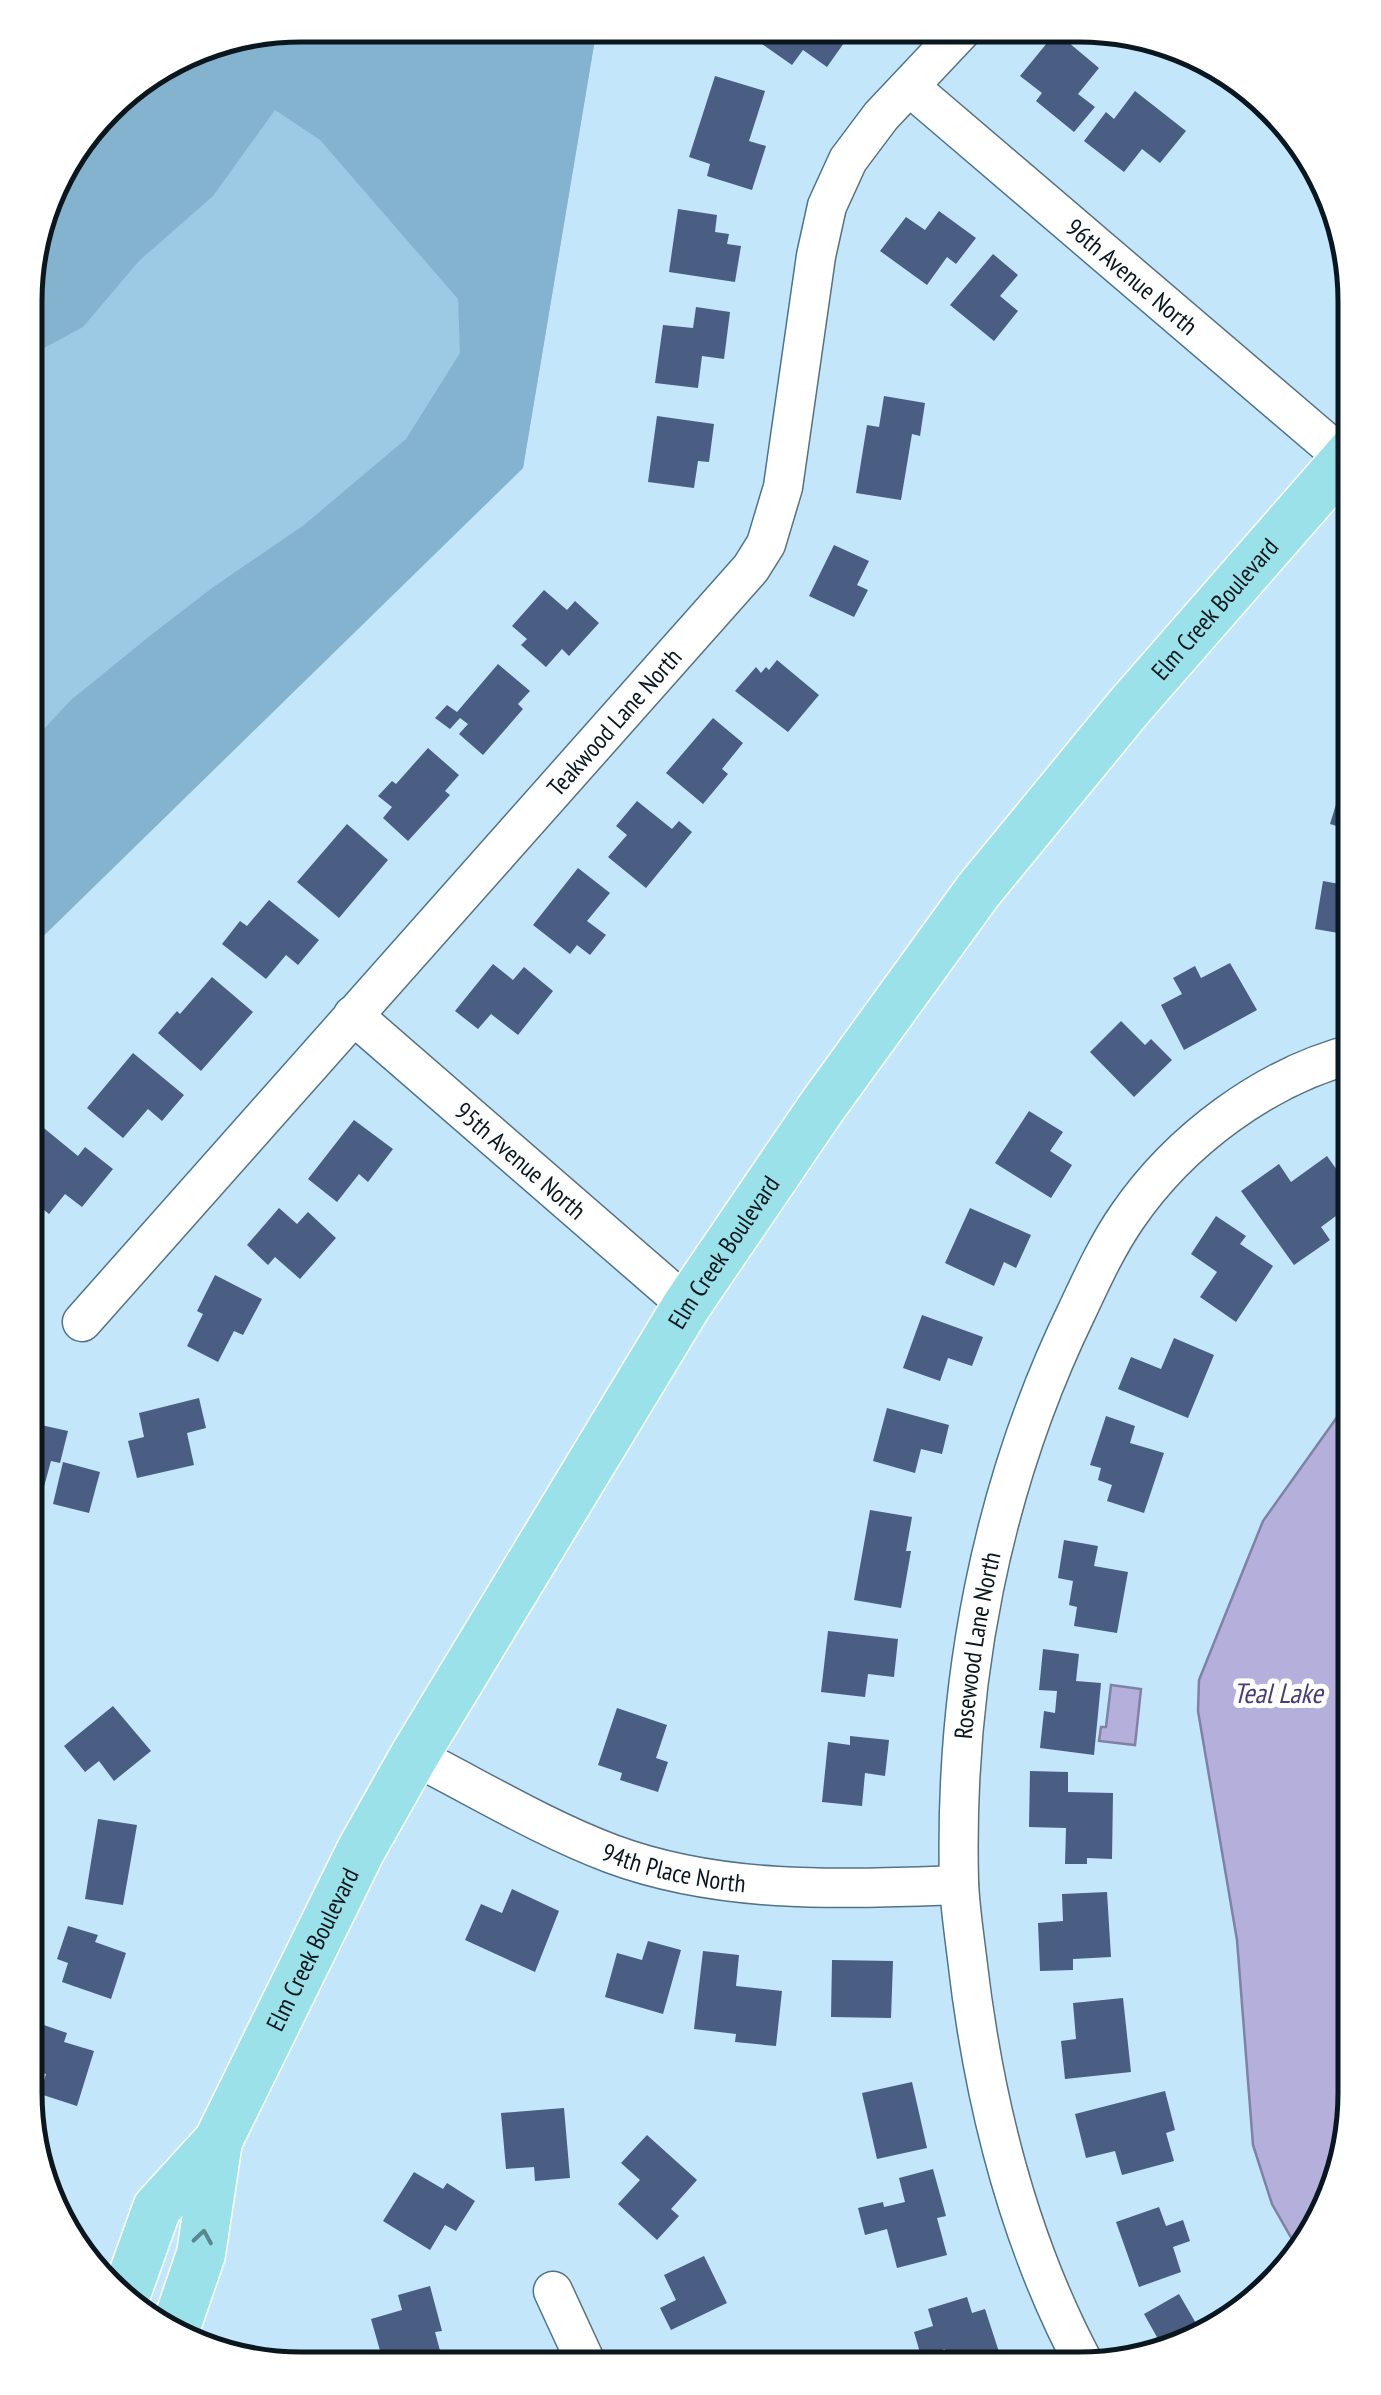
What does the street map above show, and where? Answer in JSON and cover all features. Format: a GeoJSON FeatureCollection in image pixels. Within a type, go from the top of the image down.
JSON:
{"type":"FeatureCollection","features":[{"type":"Feature","properties":{"kind":"main road","name":"Elm Creek Boulevard"},"geometry":{"type":"LineString","coordinates":[[129,2286],[157,2208],[218,2141],[361,1850],[414,1756],[687,1306],[821,1108],[978,891],[1130,707],[1338,474]]}},
{"type":"Feature","properties":{"kind":"main road","name":"Elm Creek Boulevard"},"geometry":{"type":"LineString","coordinates":[[178,2321],[200,2254],[218,2141]]}},
{"type":"Feature","properties":{"kind":"street","name":"Teakwood Lane North"},"geometry":{"type":"LineString","coordinates":[[82,1322],[732,590],[766,544],[783,488],[826,206],[848,160],[881,116],[951,42]]}},
{"type":"Feature","properties":{"kind":"street","name":"96th Avenue North"},"geometry":{"type":"LineString","coordinates":[[910,87],[1338,446]]}},
{"type":"Feature","properties":{"kind":"street","name":"95th Avenue North"},"geometry":{"type":"LineString","coordinates":[[353,1015],[687,1306]]}},
{"type":"Feature","properties":{"kind":"street","name":"Rosewood Lane North"},"geometry":{"type":"LineString","coordinates":[[1080,2352],[1032,2243],[996,2126],[973,2008],[959,1885],[965,1705],[992,1548],[1019,1450],[1056,1355],[1126,1218],[1160,1175],[1201,1135],[1246,1102],[1338,1060]]}},
{"type":"Feature","properties":{"kind":"street","name":"94th Place North"},"geometry":{"type":"LineString","coordinates":[[414,1756],[538,1821],[613,1854],[691,1876],[768,1887],[959,1885]]}},
{"type":"Feature","properties":{"kind":"street"},"geometry":{"type":"LineString","coordinates":[[552,2292],[581,2352]]}},
{"type":"Feature","properties":{"kind":"shaded area"},"geometry":{"type":"Polygon","coordinates":[[[302,42],[594,42],[523,468],[42,937],[42,731],[71,700],[151,635],[304,525],[406,439],[460,353],[458,299],[320,140],[275,110],[213,196],[139,261],[83,327],[42,349],[45,268],[56,218],[77,172],[107,131],[131,107],[172,77],[235,51],[302,42]]]}},
{"type":"Feature","properties":{"kind":"shaded area"},"geometry":{"type":"Polygon","coordinates":[[[594,42],[523,468],[42,937],[45,268],[56,218],[77,172],[107,131],[131,107],[187,69],[218,56],[268,45],[594,42]]]}},
{"type":"Feature","properties":{"kind":"water","name":"Teal Lake"},"geometry":{"type":"Polygon","coordinates":[[[1338,1416],[1338,2110],[1325,2177],[1292,2240],[1272,2204],[1253,2145],[1237,1940],[1198,1711],[1199,1680],[1263,1521],[1338,1416]]]}},
{"type":"Feature","properties":{"kind":"water"},"geometry":{"type":"Polygon","coordinates":[[[1111,1685],[1141,1689],[1135,1745],[1099,1741],[1101,1727],[1106,1727],[1111,1685]]]}},
{"type":"Feature","properties":{"kind":"building"},"geometry":{"type":"Polygon","coordinates":[[[845,42],[827,67],[803,50],[792,65],[762,44],[845,42]]]}},
{"type":"Feature","properties":{"kind":"building"},"geometry":{"type":"Polygon","coordinates":[[[1048,42],[1068,42],[1099,68],[1078,94],[1095,107],[1074,132],[1036,101],[1042,93],[1020,76],[1048,42]]]}},
{"type":"Feature","properties":{"kind":"building"},"geometry":{"type":"Polygon","coordinates":[[[715,76],[765,91],[749,141],[766,146],[752,190],[707,176],[710,164],[689,157],[715,76]]]}},
{"type":"Feature","properties":{"kind":"building"},"geometry":{"type":"Polygon","coordinates":[[[1135,91],[1186,131],[1160,163],[1142,149],[1124,172],[1084,141],[1106,112],[1114,119],[1135,91]]]}},
{"type":"Feature","properties":{"kind":"building"},"geometry":{"type":"Polygon","coordinates":[[[678,209],[717,215],[715,232],[729,234],[727,244],[741,246],[735,282],[669,272],[678,209]]]}},
{"type":"Feature","properties":{"kind":"building"},"geometry":{"type":"Polygon","coordinates":[[[939,211],[976,238],[956,264],[947,257],[927,285],[880,251],[906,217],[925,230],[939,211]]]}},
{"type":"Feature","properties":{"kind":"building"},"geometry":{"type":"Polygon","coordinates":[[[993,254],[1018,275],[1000,296],[1018,311],[994,341],[950,305],[993,254]]]}},
{"type":"Feature","properties":{"kind":"building"},"geometry":{"type":"Polygon","coordinates":[[[696,307],[730,312],[724,359],[702,356],[698,388],[655,383],[663,325],[693,328],[696,307]]]}},
{"type":"Feature","properties":{"kind":"building"},"geometry":{"type":"Polygon","coordinates":[[[884,396],[925,403],[920,436],[912,434],[901,500],[856,493],[867,425],[879,427],[884,396]]]}},
{"type":"Feature","properties":{"kind":"building"},"geometry":{"type":"Polygon","coordinates":[[[657,416],[714,424],[709,462],[698,461],[694,488],[648,482],[657,416]]]}},
{"type":"Feature","properties":{"kind":"building"},"geometry":{"type":"Polygon","coordinates":[[[834,545],[869,561],[857,585],[868,590],[854,617],[809,596],[834,545]]]}},
{"type":"Feature","properties":{"kind":"building"},"geometry":{"type":"Polygon","coordinates":[[[544,590],[567,610],[575,601],[599,623],[569,656],[562,649],[546,667],[521,645],[527,639],[512,626],[544,590]]]}},
{"type":"Feature","properties":{"kind":"building"},"geometry":{"type":"Polygon","coordinates":[[[777,660],[819,695],[788,732],[735,691],[756,667],[761,673],[777,660]]]}},
{"type":"Feature","properties":{"kind":"building"},"geometry":{"type":"Polygon","coordinates":[[[498,664],[530,691],[518,704],[523,709],[483,755],[459,734],[468,724],[460,718],[450,729],[435,718],[447,705],[457,712],[498,664]]]}},
{"type":"Feature","properties":{"kind":"building"},"geometry":{"type":"Polygon","coordinates":[[[713,718],[743,743],[722,769],[728,774],[703,804],[666,773],[713,718]]]}},
{"type":"Feature","properties":{"kind":"building"},"geometry":{"type":"Polygon","coordinates":[[[428,748],[459,775],[445,791],[450,795],[408,841],[383,818],[392,807],[378,796],[392,781],[396,784],[428,748]]]}},
{"type":"Feature","properties":{"kind":"building"},"geometry":{"type":"Polygon","coordinates":[[[1338,798],[1338,826],[1330,824],[1338,798]]]}},
{"type":"Feature","properties":{"kind":"building"},"geometry":{"type":"Polygon","coordinates":[[[637,801],[672,829],[679,821],[692,832],[646,888],[608,857],[627,835],[616,826],[637,801]]]}},
{"type":"Feature","properties":{"kind":"building"},"geometry":{"type":"Polygon","coordinates":[[[347,824],[388,860],[339,918],[297,882],[347,824]]]}},
{"type":"Feature","properties":{"kind":"building"},"geometry":{"type":"Polygon","coordinates":[[[578,868],[610,893],[587,921],[606,935],[590,955],[577,945],[570,954],[533,925],[578,868]]]}},
{"type":"Feature","properties":{"kind":"building"},"geometry":{"type":"Polygon","coordinates":[[[1323,881],[1338,884],[1338,933],[1315,929],[1323,881]]]}},
{"type":"Feature","properties":{"kind":"building"},"geometry":{"type":"Polygon","coordinates":[[[269,900],[319,940],[298,965],[286,955],[266,979],[222,944],[240,921],[247,926],[269,900]]]}},
{"type":"Feature","properties":{"kind":"building"},"geometry":{"type":"Polygon","coordinates":[[[1230,963],[1257,1010],[1184,1050],[1161,1005],[1182,994],[1173,978],[1195,966],[1201,978],[1230,963]]]}},
{"type":"Feature","properties":{"kind":"building"},"geometry":{"type":"Polygon","coordinates":[[[493,964],[513,980],[524,967],[553,991],[518,1035],[491,1014],[478,1029],[455,1011],[493,964]]]}},
{"type":"Feature","properties":{"kind":"building"},"geometry":{"type":"Polygon","coordinates":[[[212,977],[253,1012],[201,1071],[158,1033],[212,977]]]}},
{"type":"Feature","properties":{"kind":"building"},"geometry":{"type":"Polygon","coordinates":[[[1121,1021],[1145,1045],[1151,1039],[1172,1060],[1134,1097],[1090,1052],[1121,1021]]]}},
{"type":"Feature","properties":{"kind":"building"},"geometry":{"type":"Polygon","coordinates":[[[133,1053],[184,1095],[162,1121],[148,1109],[123,1138],[87,1108],[133,1053]]]}},
{"type":"Feature","properties":{"kind":"building"},"geometry":{"type":"Polygon","coordinates":[[[1029,1111],[1063,1132],[1050,1151],[1072,1165],[1051,1198],[995,1163],[1029,1111]]]}},
{"type":"Feature","properties":{"kind":"building"},"geometry":{"type":"Polygon","coordinates":[[[354,1120],[393,1149],[368,1182],[359,1174],[337,1202],[308,1179],[354,1120]]]}},
{"type":"Feature","properties":{"kind":"building"},"geometry":{"type":"Polygon","coordinates":[[[42,1127],[78,1156],[85,1147],[113,1169],[82,1207],[65,1194],[49,1214],[42,1208],[42,1127]]]}},
{"type":"Feature","properties":{"kind":"building"},"geometry":{"type":"Polygon","coordinates":[[[1327,1156],[1338,1172],[1338,1219],[1336,1216],[1321,1227],[1330,1240],[1294,1265],[1241,1191],[1279,1164],[1291,1182],[1327,1156]]]}},
{"type":"Feature","properties":{"kind":"building"},"geometry":{"type":"Polygon","coordinates":[[[279,1208],[297,1224],[308,1212],[336,1238],[300,1279],[275,1257],[268,1265],[247,1245],[279,1208]]]}},
{"type":"Feature","properties":{"kind":"building"},"geometry":{"type":"Polygon","coordinates":[[[970,1208],[1031,1235],[1016,1268],[1004,1262],[994,1286],[945,1263],[970,1208]]]}},
{"type":"Feature","properties":{"kind":"building"},"geometry":{"type":"Polygon","coordinates":[[[1216,1216],[1246,1236],[1240,1244],[1273,1266],[1236,1322],[1200,1297],[1217,1272],[1191,1254],[1216,1216]]]}},
{"type":"Feature","properties":{"kind":"building"},"geometry":{"type":"Polygon","coordinates":[[[215,1275],[262,1299],[243,1335],[234,1331],[218,1362],[187,1346],[203,1314],[197,1311],[215,1275]]]}},
{"type":"Feature","properties":{"kind":"building"},"geometry":{"type":"Polygon","coordinates":[[[922,1315],[983,1337],[972,1366],[948,1358],[940,1381],[903,1368],[922,1315]]]}},
{"type":"Feature","properties":{"kind":"building"},"geometry":{"type":"Polygon","coordinates":[[[1174,1338],[1214,1355],[1188,1418],[1118,1389],[1131,1357],[1161,1369],[1174,1338]]]}},
{"type":"Feature","properties":{"kind":"building"},"geometry":{"type":"Polygon","coordinates":[[[199,1398],[206,1428],[187,1433],[194,1465],[137,1478],[128,1441],[144,1437],[139,1413],[199,1398]]]}},
{"type":"Feature","properties":{"kind":"building"},"geometry":{"type":"Polygon","coordinates":[[[887,1408],[949,1425],[942,1454],[921,1449],[915,1473],[873,1461],[887,1408]]]}},
{"type":"Feature","properties":{"kind":"building"},"geometry":{"type":"Polygon","coordinates":[[[1106,1416],[1135,1426],[1130,1443],[1164,1453],[1144,1513],[1107,1501],[1112,1485],[1098,1480],[1101,1468],[1090,1465],[1106,1416]]]}},
{"type":"Feature","properties":{"kind":"building"},"geometry":{"type":"Polygon","coordinates":[[[42,1425],[68,1431],[60,1463],[51,1461],[42,1494],[42,1425]]]}},
{"type":"Feature","properties":{"kind":"building"},"geometry":{"type":"Polygon","coordinates":[[[63,1462],[100,1472],[89,1513],[53,1504],[63,1462]]]}},
{"type":"Feature","properties":{"kind":"building"},"geometry":{"type":"Polygon","coordinates":[[[870,1510],[912,1517],[906,1551],[911,1551],[901,1608],[854,1600],[870,1510]]]}},
{"type":"Feature","properties":{"kind":"building"},"geometry":{"type":"Polygon","coordinates":[[[1064,1540],[1098,1546],[1094,1566],[1128,1572],[1117,1633],[1074,1626],[1077,1607],[1069,1605],[1073,1581],[1058,1578],[1064,1540]]]}},
{"type":"Feature","properties":{"kind":"building"},"geometry":{"type":"Polygon","coordinates":[[[828,1631],[898,1639],[894,1677],[868,1674],[865,1697],[821,1692],[828,1631]]]}},
{"type":"Feature","properties":{"kind":"building"},"geometry":{"type":"Polygon","coordinates":[[[1043,1649],[1079,1654],[1076,1681],[1101,1683],[1094,1755],[1040,1748],[1044,1711],[1055,1713],[1057,1691],[1039,1690],[1043,1649]]]}},
{"type":"Feature","properties":{"kind":"building"},"geometry":{"type":"Polygon","coordinates":[[[113,1706],[151,1751],[114,1781],[99,1761],[85,1772],[64,1746],[113,1706]]]}},
{"type":"Feature","properties":{"kind":"building"},"geometry":{"type":"Polygon","coordinates":[[[617,1708],[667,1725],[656,1758],[668,1762],[658,1792],[620,1780],[622,1773],[598,1765],[617,1708]]]}},
{"type":"Feature","properties":{"kind":"building"},"geometry":{"type":"Polygon","coordinates":[[[850,1736],[889,1740],[885,1776],[865,1773],[862,1806],[822,1802],[828,1742],[850,1745],[850,1736]]]}},
{"type":"Feature","properties":{"kind":"building"},"geometry":{"type":"Polygon","coordinates":[[[1030,1771],[1068,1772],[1068,1792],[1113,1793],[1112,1859],[1087,1858],[1087,1864],[1065,1864],[1066,1828],[1029,1827],[1030,1771]]]}},
{"type":"Feature","properties":{"kind":"building"},"geometry":{"type":"Polygon","coordinates":[[[98,1819],[137,1825],[123,1905],[85,1899],[98,1819]]]}},
{"type":"Feature","properties":{"kind":"building"},"geometry":{"type":"Polygon","coordinates":[[[512,1889],[559,1911],[535,1972],[465,1940],[481,1904],[502,1913],[512,1889]]]}},
{"type":"Feature","properties":{"kind":"building"},"geometry":{"type":"Polygon","coordinates":[[[1107,1892],[1111,1957],[1073,1959],[1073,1970],[1040,1971],[1038,1923],[1063,1921],[1062,1894],[1107,1892]]]}},
{"type":"Feature","properties":{"kind":"building"},"geometry":{"type":"Polygon","coordinates":[[[68,1926],[98,1935],[95,1942],[126,1953],[111,1999],[62,1982],[68,1963],[57,1959],[68,1926]]]}},
{"type":"Feature","properties":{"kind":"building"},"geometry":{"type":"Polygon","coordinates":[[[648,1941],[681,1950],[663,2014],[605,1997],[617,1953],[642,1960],[648,1941]]]}},
{"type":"Feature","properties":{"kind":"building"},"geometry":{"type":"Polygon","coordinates":[[[703,1951],[739,1955],[736,1986],[782,1991],[776,2046],[735,2042],[736,2034],[694,2029],[703,1951]]]}},
{"type":"Feature","properties":{"kind":"building"},"geometry":{"type":"Polygon","coordinates":[[[832,1960],[893,1961],[891,2018],[831,2017],[832,1960]]]}},
{"type":"Feature","properties":{"kind":"building"},"geometry":{"type":"Polygon","coordinates":[[[1123,1998],[1131,2072],[1065,2079],[1061,2041],[1076,2039],[1073,2003],[1123,1998]]]}},
{"type":"Feature","properties":{"kind":"building"},"geometry":{"type":"Polygon","coordinates":[[[42,2024],[67,2033],[64,2042],[94,2051],[77,2106],[42,2095],[46,2074],[42,2073],[42,2024]]]}},
{"type":"Feature","properties":{"kind":"building"},"geometry":{"type":"Polygon","coordinates":[[[912,2082],[927,2148],[877,2159],[862,2093],[912,2082]]]}},
{"type":"Feature","properties":{"kind":"building"},"geometry":{"type":"Polygon","coordinates":[[[1165,2091],[1175,2130],[1166,2133],[1174,2161],[1122,2175],[1115,2151],[1086,2158],[1075,2114],[1165,2091]]]}},
{"type":"Feature","properties":{"kind":"building"},"geometry":{"type":"Polygon","coordinates":[[[564,2108],[570,2178],[535,2181],[534,2167],[506,2169],[501,2113],[564,2108]]]}},
{"type":"Feature","properties":{"kind":"building"},"geometry":{"type":"Polygon","coordinates":[[[647,2135],[697,2180],[671,2209],[679,2216],[657,2240],[618,2204],[640,2180],[621,2163],[647,2135]]]}},
{"type":"Feature","properties":{"kind":"building"},"geometry":{"type":"Polygon","coordinates":[[[933,2169],[946,2216],[937,2218],[947,2255],[897,2268],[887,2229],[865,2235],[858,2208],[905,2202],[899,2178],[933,2169]]]}},
{"type":"Feature","properties":{"kind":"building"},"geometry":{"type":"Polygon","coordinates":[[[414,2172],[443,2189],[447,2183],[475,2201],[456,2231],[445,2225],[430,2250],[383,2221],[414,2172]]]}},
{"type":"Feature","properties":{"kind":"building"},"geometry":{"type":"Polygon","coordinates":[[[1159,2207],[1166,2226],[1183,2220],[1190,2241],[1173,2247],[1181,2272],[1139,2287],[1116,2222],[1159,2207]]]}},
{"type":"Feature","properties":{"kind":"building"},"geometry":{"type":"Polygon","coordinates":[[[704,2256],[727,2303],[671,2330],[660,2308],[676,2300],[664,2275],[704,2256]]]}},
{"type":"Feature","properties":{"kind":"building"},"geometry":{"type":"Polygon","coordinates":[[[430,2286],[442,2331],[435,2332],[440,2352],[380,2352],[371,2319],[402,2310],[398,2295],[430,2286]]]}},
{"type":"Feature","properties":{"kind":"building"},"geometry":{"type":"Polygon","coordinates":[[[1179,2294],[1196,2324],[1158,2340],[1144,2314],[1179,2294]]]}},
{"type":"Feature","properties":{"kind":"building"},"geometry":{"type":"Polygon","coordinates":[[[967,2297],[972,2313],[985,2309],[999,2352],[920,2352],[914,2332],[933,2326],[928,2309],[967,2297]]]}}]}
